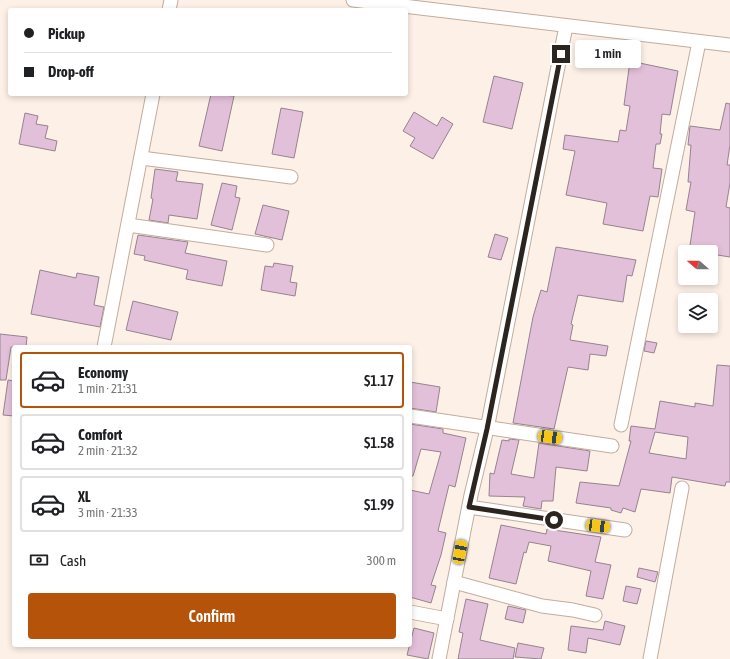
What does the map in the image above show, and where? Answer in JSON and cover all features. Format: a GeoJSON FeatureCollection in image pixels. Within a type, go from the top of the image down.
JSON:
{"type":"FeatureCollection","features":[{"type":"Feature","properties":{"kind":"street"},"geometry":{"type":"LineString","coordinates":[[353,0],[730,45]]}},
{"type":"Feature","properties":{"kind":"street"},"geometry":{"type":"LineString","coordinates":[[439,659],[469,507],[487,429],[566,26]]}},
{"type":"Feature","properties":{"kind":"street"},"geometry":{"type":"LineString","coordinates":[[622,425],[699,42]]}},
{"type":"Feature","properties":{"kind":"street"},"geometry":{"type":"LineString","coordinates":[[104,345],[153,96]]}},
{"type":"Feature","properties":{"kind":"street"},"geometry":{"type":"LineString","coordinates":[[141,158],[291,177]]}},
{"type":"Feature","properties":{"kind":"street"},"geometry":{"type":"LineString","coordinates":[[128,225],[267,245]]}},
{"type":"Feature","properties":{"kind":"street"},"geometry":{"type":"LineString","coordinates":[[412,416],[487,429],[612,446]]}},
{"type":"Feature","properties":{"kind":"street"},"geometry":{"type":"LineString","coordinates":[[650,659],[682,488]]}},
{"type":"Feature","properties":{"kind":"street"},"geometry":{"type":"LineString","coordinates":[[469,507],[625,530]]}},
{"type":"Feature","properties":{"kind":"street"},"geometry":{"type":"LineString","coordinates":[[454,582],[542,606],[573,610],[595,615]]}},
{"type":"Feature","properties":{"kind":"street"},"geometry":{"type":"LineString","coordinates":[[412,612],[447,619]]}},
{"type":"Feature","properties":{"kind":"building"},"geometry":{"type":"Polygon","coordinates":[[[630,61],[678,71],[670,115],[662,114],[660,134],[662,134],[660,144],[656,144],[653,168],[662,169],[658,197],[650,196],[643,231],[603,224],[607,203],[566,195],[575,151],[563,149],[565,135],[618,142],[620,130],[626,131],[630,106],[624,105],[630,61]]]}},
{"type":"Feature","properties":{"kind":"building"},"geometry":{"type":"Polygon","coordinates":[[[494,76],[523,83],[512,129],[483,122],[494,76]]]}},
{"type":"Feature","properties":{"kind":"building"},"geometry":{"type":"Polygon","coordinates":[[[211,96],[234,96],[222,151],[199,146],[211,96]]]}},
{"type":"Feature","properties":{"kind":"building"},"geometry":{"type":"Polygon","coordinates":[[[726,103],[730,104],[730,145],[727,165],[730,165],[730,183],[726,207],[730,208],[730,257],[718,255],[718,245],[690,245],[695,212],[686,210],[691,182],[688,182],[691,145],[688,145],[690,126],[720,130],[726,103]]]}},
{"type":"Feature","properties":{"kind":"building"},"geometry":{"type":"Polygon","coordinates":[[[281,108],[303,112],[294,158],[272,154],[281,108]]]}},
{"type":"Feature","properties":{"kind":"building"},"geometry":{"type":"Polygon","coordinates":[[[414,112],[437,126],[442,117],[453,124],[433,159],[410,146],[415,138],[403,131],[414,112]]]}},
{"type":"Feature","properties":{"kind":"building"},"geometry":{"type":"Polygon","coordinates":[[[25,113],[38,116],[36,124],[48,126],[45,138],[57,141],[55,151],[19,144],[25,113]]]}},
{"type":"Feature","properties":{"kind":"building"},"geometry":{"type":"Polygon","coordinates":[[[155,169],[178,172],[176,181],[203,184],[197,219],[169,215],[168,223],[149,220],[153,199],[151,198],[155,169]]]}},
{"type":"Feature","properties":{"kind":"building"},"geometry":{"type":"Polygon","coordinates":[[[222,183],[237,186],[235,197],[240,198],[232,230],[211,225],[222,183]]]}},
{"type":"Feature","properties":{"kind":"building"},"geometry":{"type":"Polygon","coordinates":[[[263,205],[289,211],[282,240],[255,234],[263,205]]]}},
{"type":"Feature","properties":{"kind":"building"},"geometry":{"type":"Polygon","coordinates":[[[495,234],[508,238],[501,260],[488,257],[495,234]]]}},
{"type":"Feature","properties":{"kind":"building"},"geometry":{"type":"Polygon","coordinates":[[[138,235],[188,242],[185,253],[227,261],[222,286],[186,279],[188,270],[144,260],[145,256],[134,254],[138,235]]]}},
{"type":"Feature","properties":{"kind":"building"},"geometry":{"type":"Polygon","coordinates":[[[556,247],[636,260],[632,276],[627,275],[623,302],[578,295],[571,324],[573,325],[570,340],[608,346],[606,356],[590,354],[588,370],[568,367],[554,429],[513,423],[533,317],[541,290],[547,292],[556,247]]]}},
{"type":"Feature","properties":{"kind":"building"},"geometry":{"type":"Polygon","coordinates":[[[274,263],[293,266],[290,282],[297,283],[295,296],[261,290],[265,266],[273,267],[274,263]]]}},
{"type":"Feature","properties":{"kind":"building"},"geometry":{"type":"Polygon","coordinates":[[[40,270],[76,278],[77,273],[99,277],[94,305],[104,307],[100,327],[31,314],[40,270]]]}},
{"type":"Feature","properties":{"kind":"building"},"geometry":{"type":"Polygon","coordinates":[[[133,301],[178,312],[171,340],[126,330],[133,301]]]}},
{"type":"Feature","properties":{"kind":"building"},"geometry":{"type":"Polygon","coordinates":[[[0,334],[27,337],[26,345],[12,345],[6,380],[0,380],[0,334]]]}},
{"type":"Feature","properties":{"kind":"building"},"geometry":{"type":"Polygon","coordinates":[[[646,341],[657,343],[654,353],[644,351],[646,341]]]}},
{"type":"Feature","properties":{"kind":"building"},"geometry":{"type":"Polygon","coordinates":[[[717,365],[730,366],[730,482],[726,482],[725,486],[672,477],[670,493],[641,489],[635,512],[623,508],[621,513],[611,510],[611,508],[576,503],[580,482],[619,486],[631,441],[629,441],[631,426],[655,429],[660,401],[695,407],[695,403],[713,406],[717,365]],[[655,432],[649,453],[686,459],[688,437],[655,432]]]}},
{"type":"Feature","properties":{"kind":"building"},"geometry":{"type":"Polygon","coordinates":[[[8,380],[12,381],[12,416],[3,415],[8,380]]]}},
{"type":"Feature","properties":{"kind":"building"},"geometry":{"type":"Polygon","coordinates":[[[412,382],[440,387],[436,412],[412,408],[412,382]]]}},
{"type":"Feature","properties":{"kind":"building"},"geometry":{"type":"Polygon","coordinates":[[[412,424],[443,429],[443,433],[466,438],[455,487],[449,485],[438,531],[446,533],[441,555],[431,585],[436,586],[431,603],[412,598],[412,490],[429,494],[441,452],[421,449],[413,476],[412,424]]]}},
{"type":"Feature","properties":{"kind":"building"},"geometry":{"type":"Polygon","coordinates":[[[509,439],[519,440],[511,474],[534,478],[539,443],[590,451],[587,471],[556,467],[553,501],[542,501],[541,509],[523,506],[525,497],[489,496],[490,473],[494,474],[502,440],[509,441],[509,439]]]}},
{"type":"Feature","properties":{"kind":"building"},"geometry":{"type":"Polygon","coordinates":[[[501,525],[546,534],[547,529],[601,537],[595,562],[611,565],[603,599],[586,596],[591,571],[548,561],[551,546],[529,542],[526,553],[524,552],[516,584],[489,578],[501,525]]]}},
{"type":"Feature","properties":{"kind":"building"},"geometry":{"type":"Polygon","coordinates":[[[639,568],[658,572],[655,582],[637,577],[639,568]]]}},
{"type":"Feature","properties":{"kind":"building"},"geometry":{"type":"Polygon","coordinates":[[[626,586],[641,589],[637,604],[623,601],[626,586]]]}},
{"type":"Feature","properties":{"kind":"building"},"geometry":{"type":"Polygon","coordinates":[[[466,599],[488,604],[480,640],[515,648],[513,659],[458,659],[463,633],[459,632],[466,599]]]}},
{"type":"Feature","properties":{"kind":"building"},"geometry":{"type":"Polygon","coordinates":[[[508,606],[526,610],[523,623],[505,619],[508,606]]]}},
{"type":"Feature","properties":{"kind":"building"},"geometry":{"type":"Polygon","coordinates":[[[605,621],[625,626],[620,645],[588,638],[586,653],[568,650],[571,626],[603,630],[605,621]]]}},
{"type":"Feature","properties":{"kind":"building"},"geometry":{"type":"Polygon","coordinates":[[[414,628],[434,633],[428,659],[407,655],[409,647],[412,647],[414,628]]]}},
{"type":"Feature","properties":{"kind":"building"},"geometry":{"type":"Polygon","coordinates":[[[518,643],[544,648],[541,659],[515,657],[518,643]]]}},
{"type":"Feature","properties":{"kind":"route"},"geometry":{"type":"LineString","coordinates":[[554,520],[469,507],[487,429],[561,54]]}}]}
